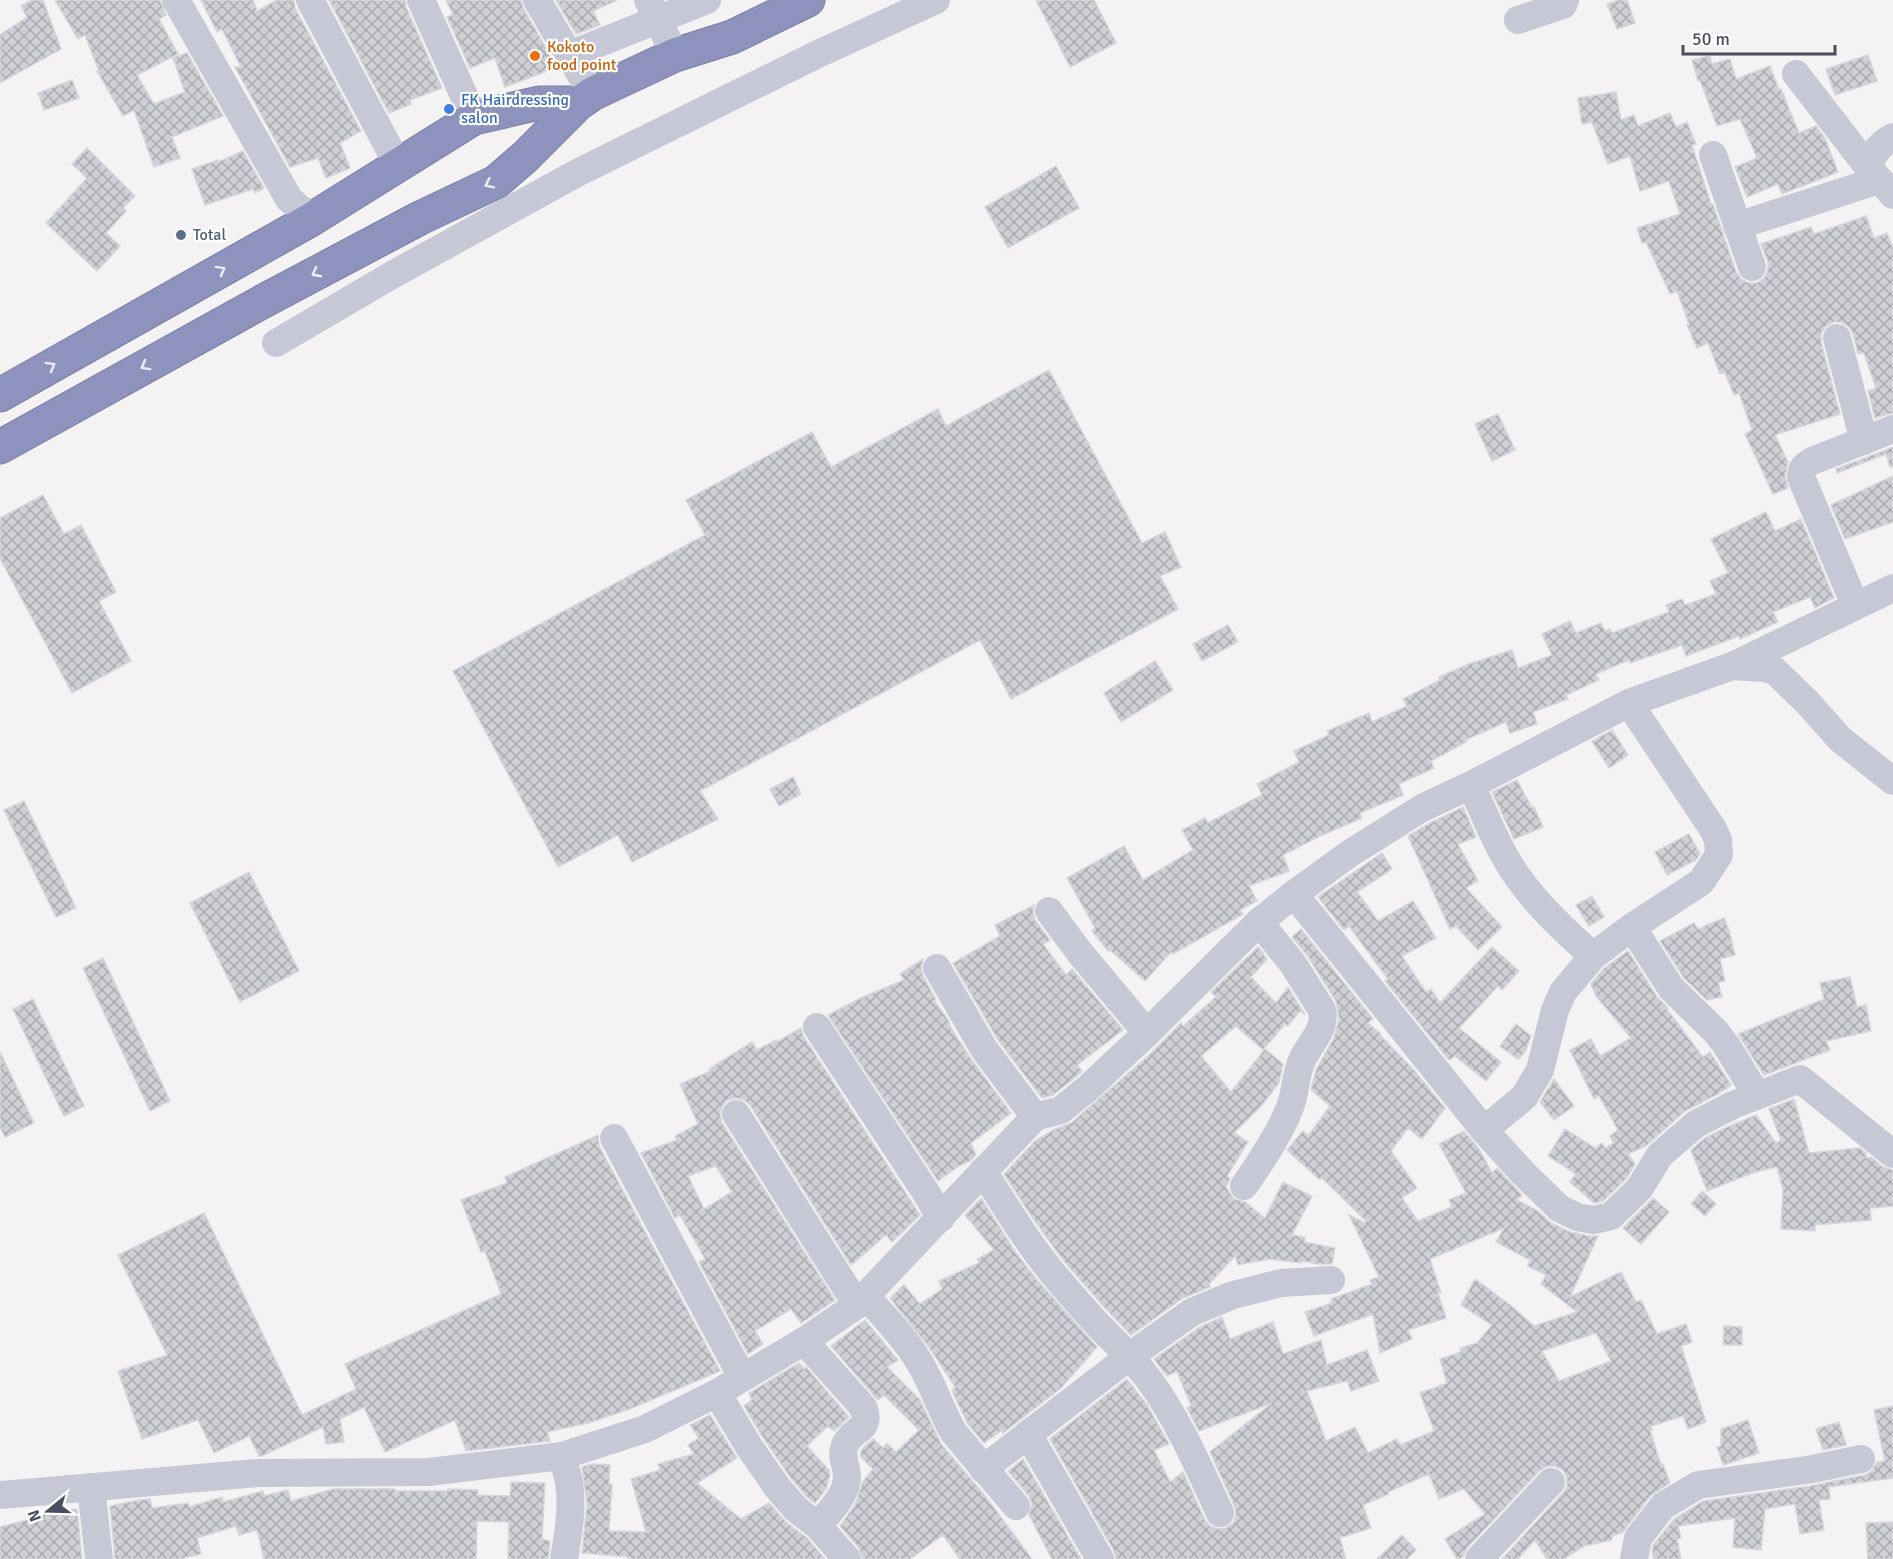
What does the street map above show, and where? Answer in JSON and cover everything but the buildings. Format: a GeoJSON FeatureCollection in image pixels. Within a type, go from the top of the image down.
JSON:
{"type":"FeatureCollection","features":[{"type":"Feature","properties":{"kind":"highway"},"geometry":{"type":"LineString","coordinates":[[0,447],[390,234],[496,182],[586,98],[675,55],[732,36],[808,0]]}},
{"type":"Feature","properties":{"kind":"highway"},"geometry":{"type":"LineString","coordinates":[[0,395],[312,219],[401,163],[488,114],[539,103],[586,98]]}},
{"type":"Feature","properties":{"kind":"highway"},"geometry":{"type":"LineString","coordinates":[[488,114],[523,136],[525,157]]}},
{"type":"Feature","properties":{"kind":"street"},"geometry":{"type":"LineString","coordinates":[[176,0],[289,199],[312,219]]}},
{"type":"Feature","properties":{"kind":"street"},"geometry":{"type":"LineString","coordinates":[[310,0],[390,150],[401,163]]}},
{"type":"Feature","properties":{"kind":"street"},"geometry":{"type":"LineString","coordinates":[[421,0],[488,114]]}},
{"type":"Feature","properties":{"kind":"street"},"geometry":{"type":"LineString","coordinates":[[537,0],[569,55],[586,98]]}},
{"type":"Feature","properties":{"kind":"street"},"geometry":{"type":"LineString","coordinates":[[569,55],[652,10],[707,0]]}},
{"type":"Feature","properties":{"kind":"street"},"geometry":{"type":"LineString","coordinates":[[276,343],[392,275],[577,173],[818,54],[936,0]]}},
{"type":"Feature","properties":{"kind":"street"},"geometry":{"type":"LineString","coordinates":[[1518,20],[1563,4],[1566,0]]}},
{"type":"Feature","properties":{"kind":"street"},"geometry":{"type":"LineString","coordinates":[[652,10],[675,55]]}},
{"type":"Feature","properties":{"kind":"street"},"geometry":{"type":"LineString","coordinates":[[1796,74],[1880,181]]}},
{"type":"Feature","properties":{"kind":"street"},"geometry":{"type":"LineString","coordinates":[[1880,181],[1874,154],[1882,143],[1893,137]]}},
{"type":"Feature","properties":{"kind":"street"},"geometry":{"type":"LineString","coordinates":[[1713,155],[1752,267]]}},
{"type":"Feature","properties":{"kind":"street"},"geometry":{"type":"LineString","coordinates":[[1737,226],[1880,181]]}},
{"type":"Feature","properties":{"kind":"street"},"geometry":{"type":"LineString","coordinates":[[1837,338],[1864,441]]}},
{"type":"Feature","properties":{"kind":"street"},"geometry":{"type":"LineString","coordinates":[[1855,605],[1801,470],[1812,461],[1893,429]]}},
{"type":"Feature","properties":{"kind":"street"},"geometry":{"type":"LineString","coordinates":[[0,1496],[258,1473],[429,1472],[562,1456],[645,1429],[717,1393],[804,1341],[862,1300],[1035,1117],[1061,1110],[1088,1088],[1148,1033],[1259,922],[1349,854],[1422,808],[1629,703],[1732,666],[1893,588]]}},
{"type":"Feature","properties":{"kind":"street"},"geometry":{"type":"LineString","coordinates":[[1732,666],[1775,671],[1840,739],[1893,781]]}},
{"type":"Feature","properties":{"kind":"street"},"geometry":{"type":"LineString","coordinates":[[1484,1130],[1524,1097],[1540,1070],[1555,1010],[1563,992],[1593,956],[1632,927],[1701,882],[1719,855],[1718,840],[1713,829],[1629,703]]}},
{"type":"Feature","properties":{"kind":"street"},"geometry":{"type":"LineString","coordinates":[[1471,785],[1515,874],[1563,930],[1593,956]]}},
{"type":"Feature","properties":{"kind":"street"},"geometry":{"type":"LineString","coordinates":[[1294,894],[1484,1130],[1559,1208],[1577,1217],[1593,1220],[1611,1216],[1639,1190],[1660,1155],[1696,1124],[1756,1095],[1800,1079],[1893,1154]]}},
{"type":"Feature","properties":{"kind":"street"},"geometry":{"type":"LineString","coordinates":[[1049,911],[1080,953],[1148,1033]]}},
{"type":"Feature","properties":{"kind":"street"},"geometry":{"type":"LineString","coordinates":[[1244,1186],[1261,1162],[1292,1103],[1296,1076],[1302,1060],[1322,1026],[1324,1018],[1322,1010],[1293,964],[1259,922]]}},
{"type":"Feature","properties":{"kind":"street"},"geometry":{"type":"LineString","coordinates":[[1632,927],[1671,988],[1716,1032],[1726,1045],[1756,1095]]}},
{"type":"Feature","properties":{"kind":"street"},"geometry":{"type":"LineString","coordinates":[[937,968],[984,1048],[1035,1117]]}},
{"type":"Feature","properties":{"kind":"street"},"geometry":{"type":"LineString","coordinates":[[817,1028],[941,1218]]}},
{"type":"Feature","properties":{"kind":"street"},"geometry":{"type":"LineString","coordinates":[[736,1114],[862,1300],[912,1351],[929,1380],[954,1433],[1016,1506]]}},
{"type":"Feature","properties":{"kind":"street"},"geometry":{"type":"LineString","coordinates":[[614,1138],[742,1377]]}},
{"type":"Feature","properties":{"kind":"street"},"geometry":{"type":"LineString","coordinates":[[983,1171],[1047,1266],[1082,1308],[1130,1356],[1166,1404],[1220,1514]]}},
{"type":"Feature","properties":{"kind":"street"},"geometry":{"type":"LineString","coordinates":[[983,1469],[1130,1356],[1192,1312],[1233,1295],[1281,1283],[1331,1280]]}},
{"type":"Feature","properties":{"kind":"street"},"geometry":{"type":"LineString","coordinates":[[804,1341],[863,1407],[867,1416],[865,1425],[845,1444],[842,1458],[847,1477],[844,1489],[819,1526]]}},
{"type":"Feature","properties":{"kind":"street"},"geometry":{"type":"LineString","coordinates":[[717,1393],[748,1445],[777,1487],[796,1509],[819,1526],[847,1559]]}},
{"type":"Feature","properties":{"kind":"street"},"geometry":{"type":"LineString","coordinates":[[1028,1434],[1100,1559]]}},
{"type":"Feature","properties":{"kind":"street"},"geometry":{"type":"LineString","coordinates":[[562,1456],[569,1482],[570,1499],[570,1519],[564,1559]]}},
{"type":"Feature","properties":{"kind":"street"},"geometry":{"type":"LineString","coordinates":[[1634,1559],[1638,1538],[1663,1506],[1698,1485],[1807,1470],[1861,1459]]}},
{"type":"Feature","properties":{"kind":"street"},"geometry":{"type":"LineString","coordinates":[[1479,1559],[1551,1482]]}},
{"type":"Feature","properties":{"kind":"street"},"geometry":{"type":"LineString","coordinates":[[91,1487],[99,1559]]}},
{"type":"Feature","properties":{"kind":"place","name":"Kokoto food point"},"geometry":{"type":"Point","coordinates":[535,56]}},
{"type":"Feature","properties":{"kind":"place","name":"FK Hairdressing salon"},"geometry":{"type":"Point","coordinates":[449,109]}},
{"type":"Feature","properties":{"kind":"place","name":"Total"},"geometry":{"type":"Point","coordinates":[181,235]}}]}
